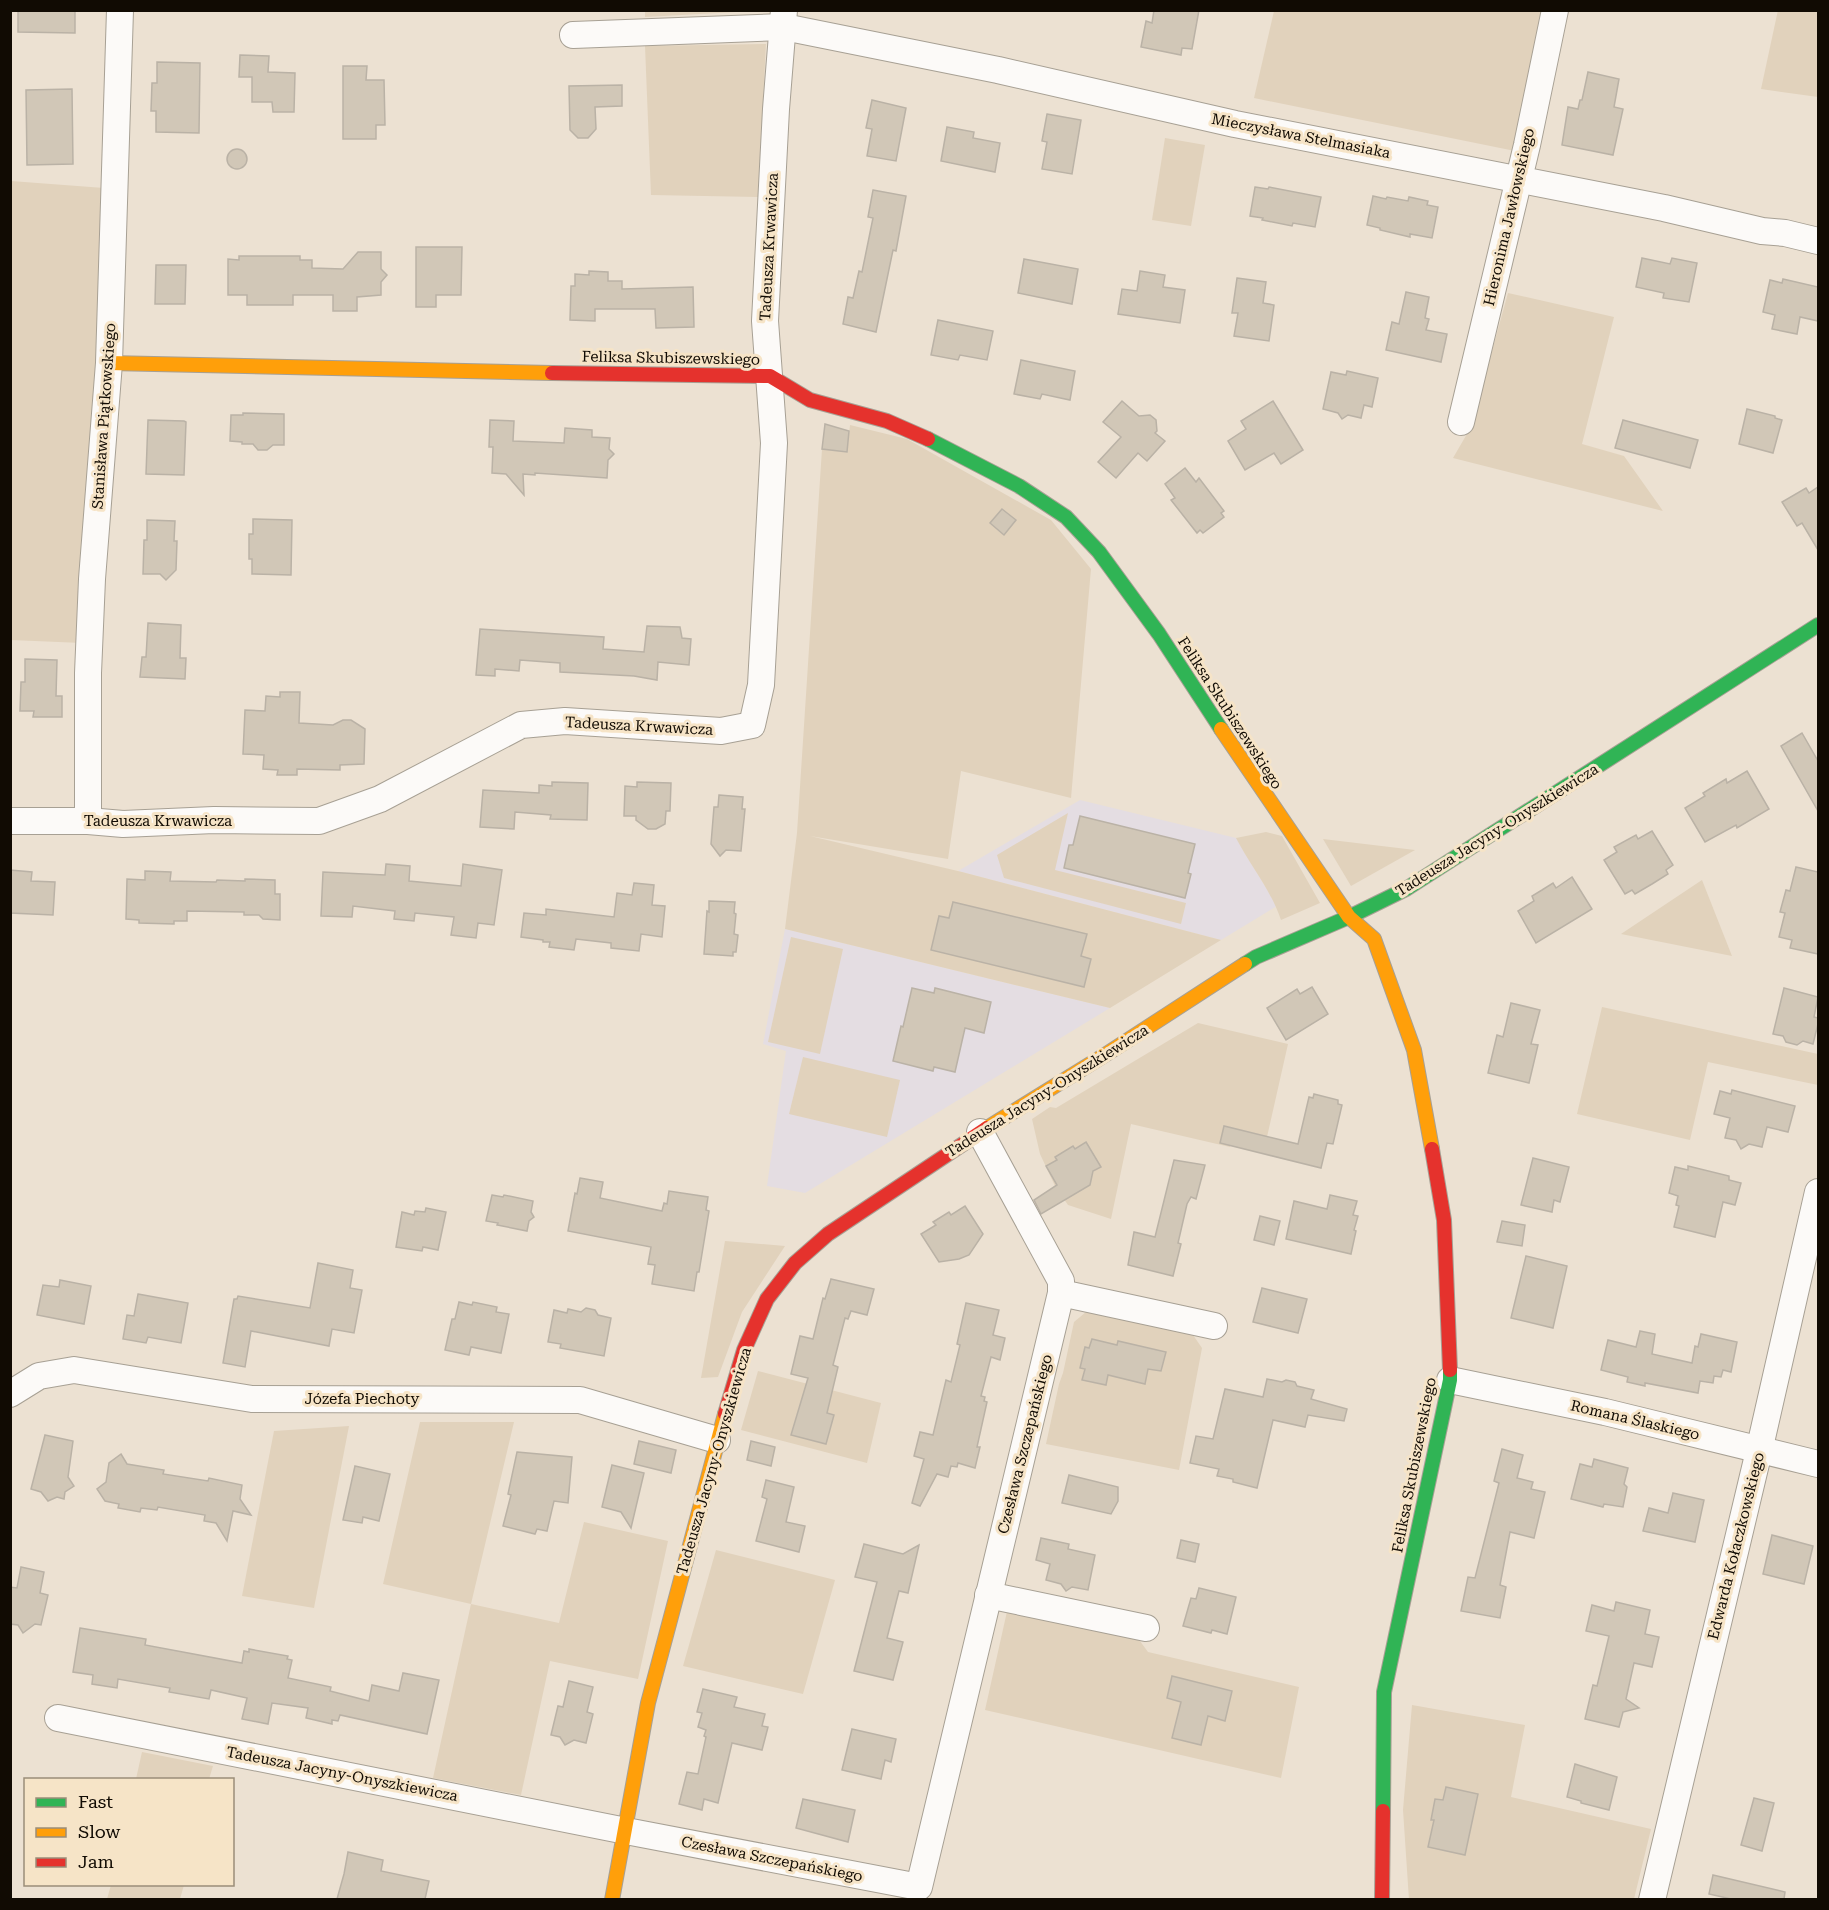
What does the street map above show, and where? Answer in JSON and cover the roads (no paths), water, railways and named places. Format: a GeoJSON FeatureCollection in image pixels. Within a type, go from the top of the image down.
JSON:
{"type":"FeatureCollection","features":[{"type":"Feature","properties":{"kind":"street","name":"Stanisława Piątkowskiego"},"geometry":{"type":"LineString","coordinates":[[88,821],[88,672],[92,579],[109,363],[120,10]]}},
{"type":"Feature","properties":{"kind":"street","name":"Hieronima Jawłowskiego"},"geometry":{"type":"LineString","coordinates":[[1461,422],[1527,145],[1555,10]]}},
{"type":"Feature","properties":{"kind":"street","name":"Mieczysława Stelmasiaka"},"geometry":{"type":"LineString","coordinates":[[573,35],[784,19],[1235,124],[1664,208],[1762,231],[1785,233],[1818,241]]}},
{"type":"Feature","properties":{"kind":"street","name":"Tadeusza Krwawicza"},"geometry":{"type":"LineString","coordinates":[[10,821],[88,821],[123,824],[214,820],[320,821],[381,799],[520,725],[565,721],[722,731],[752,725],[761,685],[774,443],[765,321],[776,109],[784,19]]}},
{"type":"Feature","properties":{"kind":"street","name":"Feliksa Skubiszewskiego"},"geometry":{"type":"LineString","coordinates":[[109,363],[456,372],[770,376],[810,400],[887,421],[946,447],[1019,486],[1066,517],[1099,552],[1158,634],[1248,771],[1349,917],[1374,939],[1414,1050],[1444,1220],[1450,1380],[1384,1692],[1382,1899]]}},
{"type":"Feature","properties":{"kind":"street","name":"Tadeusza Jacyny-Onyszkiewicza"},"geometry":{"type":"LineString","coordinates":[[612,1899],[648,1703],[717,1440],[744,1350],[767,1299],[795,1263],[828,1234],[980,1132],[1108,1053],[1256,957],[1349,917],[1406,889],[1818,625]]}},
{"type":"Feature","properties":{"kind":"street"},"geometry":{"type":"LineString","coordinates":[[980,1132],[1061,1281],[1061,1293],[1214,1326]]}},
{"type":"Feature","properties":{"kind":"street","name":"Edwarda Kołaczkowskiego"},"geometry":{"type":"LineString","coordinates":[[1652,1899],[1818,1192]]}},
{"type":"Feature","properties":{"kind":"street","name":"Czesława Szczepańskiego"},"geometry":{"type":"LineString","coordinates":[[626,1831],[918,1893],[1061,1293]]}},
{"type":"Feature","properties":{"kind":"street","name":"Józefa Piechoty"},"geometry":{"type":"LineString","coordinates":[[10,1394],[39,1376],[74,1370],[252,1399],[580,1400],[717,1440]]}},
{"type":"Feature","properties":{"kind":"street","name":"Romana Ślaskiego"},"geometry":{"type":"LineString","coordinates":[[1450,1380],[1605,1412],[1818,1464]]}},
{"type":"Feature","properties":{"kind":"street"},"geometry":{"type":"LineString","coordinates":[[988,1596],[1146,1628]]}},
{"type":"Feature","properties":{"kind":"street","name":"Tadeusza Jacyny-Onyszkiewicza"},"geometry":{"type":"LineString","coordinates":[[58,1718],[626,1831]]}}]}
